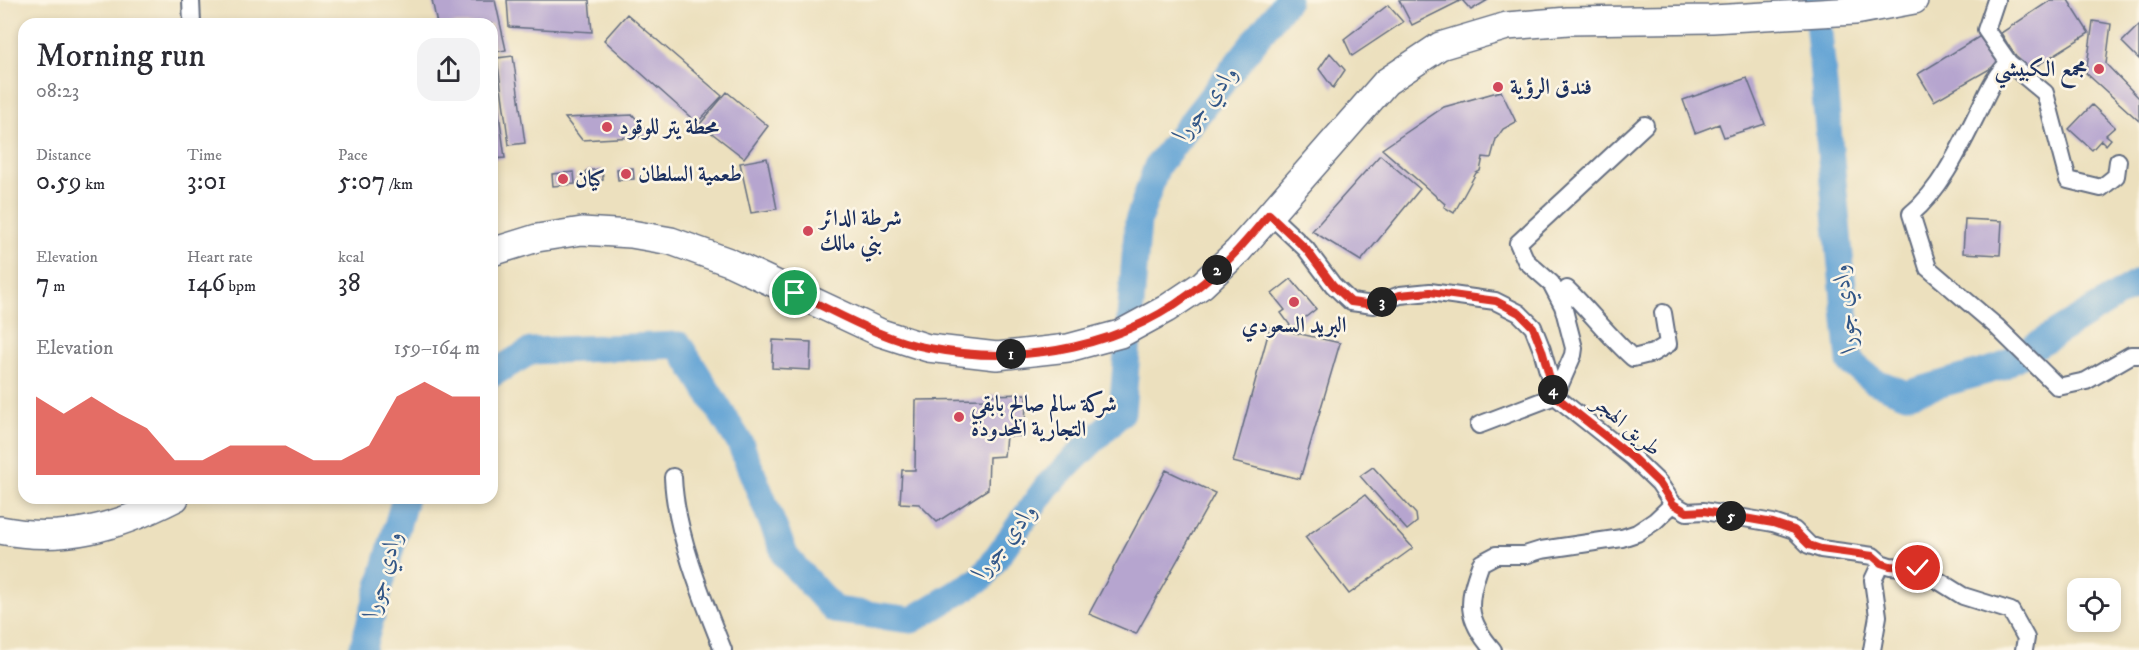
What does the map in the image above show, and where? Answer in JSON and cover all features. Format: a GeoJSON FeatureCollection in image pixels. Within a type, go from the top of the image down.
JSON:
{"type":"FeatureCollection","features":[{"type":"Feature","properties":{"kind":"main road"},"geometry":{"type":"LineString","coordinates":[[498,250],[537,238],[582,231],[631,234],[671,241],[729,262],[880,333],[928,348],[998,356],[1068,348],[1120,334],[1166,309],[1202,285],[1238,250],[1386,82],[1440,46],[1507,26],[1568,21],[1712,19],[1855,11],[1914,0]]}},
{"type":"Feature","properties":{"kind":"main road"},"geometry":{"type":"LineString","coordinates":[[0,530],[60,534],[105,528],[145,514],[164,504]]}},
{"type":"Feature","properties":{"kind":"street"},"geometry":{"type":"LineString","coordinates":[[191,0],[192,18]]}},
{"type":"Feature","properties":{"kind":"street"},"geometry":{"type":"LineString","coordinates":[[1996,0],[1986,30],[2009,63],[2045,93],[2068,180],[2101,188],[2115,176],[2118,161]]}},
{"type":"Feature","properties":{"kind":"street"},"geometry":{"type":"LineString","coordinates":[[2009,63],[1998,72],[1971,127],[1926,201],[1911,214],[1928,268],[1996,326],[2058,387],[2086,381],[2131,355],[2139,355]]}},
{"type":"Feature","properties":{"kind":"street"},"geometry":{"type":"LineString","coordinates":[[1479,425],[1555,396],[1573,355],[1574,348],[1563,306],[1551,283],[1526,261],[1518,243],[1645,125]]}},
{"type":"Feature","properties":{"kind":"street"},"geometry":{"type":"LineString","coordinates":[[1269,214],[1306,249],[1333,285],[1351,302],[1374,305],[1400,295],[1430,292],[1496,301],[1519,313],[1533,327],[1555,396]]}},
{"type":"Feature","properties":{"kind":"street"},"geometry":{"type":"LineString","coordinates":[[1563,306],[1567,289],[1593,315],[1616,344],[1633,358],[1653,352],[1668,344],[1663,313]]}},
{"type":"Feature","properties":{"kind":"street","name":"طريق الهجر"},"geometry":{"type":"LineString","coordinates":[[1555,396],[1633,458],[1659,483],[1673,504]]}},
{"type":"Feature","properties":{"kind":"street"},"geometry":{"type":"LineString","coordinates":[[674,477],[674,496],[687,548],[723,650]]}},
{"type":"Feature","properties":{"kind":"street"},"geometry":{"type":"LineString","coordinates":[[1493,650],[1481,637],[1471,615],[1472,588],[1481,563],[1496,555],[1525,555],[1541,550],[1622,538],[1637,533],[1673,504],[1687,512],[1704,511],[1773,523],[1794,530],[1809,545],[1821,549],[1873,556],[1881,563],[1890,566],[1918,568],[1962,596],[2011,611],[2026,638],[2024,650]]}},
{"type":"Feature","properties":{"kind":"street"},"geometry":{"type":"LineString","coordinates":[[1872,650],[1878,616],[1873,580],[1881,563]]}},
{"type":"Feature","properties":{"kind":"building"},"geometry":{"type":"Polygon","coordinates":[[[432,0],[495,0],[506,50],[498,52],[498,18],[436,18],[432,0]]]}},
{"type":"Feature","properties":{"kind":"building"},"geometry":{"type":"Polygon","coordinates":[[[507,0],[589,0],[592,32],[509,27],[507,0]]]}},
{"type":"Feature","properties":{"kind":"building"},"geometry":{"type":"Polygon","coordinates":[[[1399,0],[1462,0],[1412,25],[1399,0]]]}},
{"type":"Feature","properties":{"kind":"building"},"geometry":{"type":"Polygon","coordinates":[[[1462,0],[1488,0],[1471,10],[1462,0]]]}},
{"type":"Feature","properties":{"kind":"building"},"geometry":{"type":"Polygon","coordinates":[[[2051,0],[2068,0],[2089,33],[2025,73],[2001,33],[2051,0]]]}},
{"type":"Feature","properties":{"kind":"building"},"geometry":{"type":"Polygon","coordinates":[[[1388,5],[1403,22],[1352,56],[1344,39],[1388,5]]]}},
{"type":"Feature","properties":{"kind":"building"},"geometry":{"type":"Polygon","coordinates":[[[627,14],[722,96],[697,123],[604,40],[627,14]]]}},
{"type":"Feature","properties":{"kind":"building","name":"مجمع الكبيشي"},"geometry":{"type":"Polygon","coordinates":[[[2093,21],[2111,24],[2106,64],[2139,98],[2139,121],[2086,73],[2093,21]]]}},
{"type":"Feature","properties":{"kind":"building"},"geometry":{"type":"Polygon","coordinates":[[[2139,25],[2139,59],[2122,42],[2139,25]]]}},
{"type":"Feature","properties":{"kind":"building"},"geometry":{"type":"Polygon","coordinates":[[[1982,35],[2000,63],[1934,101],[1918,74],[1982,35]]]}},
{"type":"Feature","properties":{"kind":"building"},"geometry":{"type":"Polygon","coordinates":[[[1330,53],[1345,70],[1333,88],[1319,69],[1330,53]]]}},
{"type":"Feature","properties":{"kind":"building"},"geometry":{"type":"Polygon","coordinates":[[[513,56],[525,143],[509,145],[498,58],[513,56]]]}},
{"type":"Feature","properties":{"kind":"building"},"geometry":{"type":"Polygon","coordinates":[[[1747,78],[1765,124],[1724,137],[1719,124],[1695,133],[1683,100],[1747,78]]]}},
{"type":"Feature","properties":{"kind":"building","name":"فندق الرؤية"},"geometry":{"type":"Polygon","coordinates":[[[1501,91],[1516,122],[1503,129],[1496,139],[1491,158],[1483,157],[1480,171],[1476,173],[1454,213],[1444,207],[1445,204],[1382,149],[1444,107],[1501,91]]]}},
{"type":"Feature","properties":{"kind":"building"},"geometry":{"type":"Polygon","coordinates":[[[727,92],[768,126],[744,158],[700,124],[727,92]]]}},
{"type":"Feature","properties":{"kind":"building"},"geometry":{"type":"Polygon","coordinates":[[[2092,105],[2115,127],[2106,135],[2111,139],[2106,145],[2101,140],[2092,150],[2069,129],[2092,105]]]}},
{"type":"Feature","properties":{"kind":"building"},"geometry":{"type":"Polygon","coordinates":[[[498,106],[505,158],[498,159],[498,106]]]}},
{"type":"Feature","properties":{"kind":"building","name":"محطة يتر للوقود"},"geometry":{"type":"Polygon","coordinates":[[[633,115],[650,136],[582,140],[565,118],[633,115]]]}},
{"type":"Feature","properties":{"kind":"building"},"geometry":{"type":"Polygon","coordinates":[[[1380,155],[1420,189],[1361,261],[1312,231],[1380,155]]]}},
{"type":"Feature","properties":{"kind":"building"},"geometry":{"type":"Polygon","coordinates":[[[767,158],[777,209],[751,213],[740,163],[767,158]]]}},
{"type":"Feature","properties":{"kind":"building","name":"طعمية السلطان"},"geometry":{"type":"Polygon","coordinates":[[[633,168],[634,179],[618,180],[617,169],[633,168]]]}},
{"type":"Feature","properties":{"kind":"building"},"geometry":{"type":"Polygon","coordinates":[[[602,169],[603,180],[587,182],[586,171],[602,169]]]}},
{"type":"Feature","properties":{"kind":"building","name":"كيان"},"geometry":{"type":"Polygon","coordinates":[[[574,172],[575,184],[553,186],[552,174],[574,172]]]}},
{"type":"Feature","properties":{"kind":"building"},"geometry":{"type":"Polygon","coordinates":[[[1965,219],[2002,221],[2000,255],[1963,253],[1965,219]]]}},
{"type":"Feature","properties":{"kind":"building","name":"البريد السعودي"},"geometry":{"type":"Polygon","coordinates":[[[1291,279],[1316,309],[1292,328],[1281,313],[1285,310],[1272,294],[1291,279]]]}},
{"type":"Feature","properties":{"kind":"building"},"geometry":{"type":"Polygon","coordinates":[[[1270,327],[1340,343],[1300,479],[1233,462],[1270,327]]]}},
{"type":"Feature","properties":{"kind":"building"},"geometry":{"type":"Polygon","coordinates":[[[773,340],[811,342],[810,370],[772,368],[773,340]]]}},
{"type":"Feature","properties":{"kind":"building"},"geometry":{"type":"Polygon","coordinates":[[[1026,394],[1025,436],[1006,436],[1004,456],[989,457],[988,489],[937,522],[919,504],[900,503],[902,470],[915,470],[916,400],[990,399],[990,395],[1026,394]]]}},
{"type":"Feature","properties":{"kind":"building"},"geometry":{"type":"Polygon","coordinates":[[[1373,467],[1416,514],[1417,522],[1407,530],[1360,476],[1373,467]]]}},
{"type":"Feature","properties":{"kind":"building"},"geometry":{"type":"Polygon","coordinates":[[[1166,470],[1215,493],[1136,634],[1089,614],[1166,470]]]}},
{"type":"Feature","properties":{"kind":"building"},"geometry":{"type":"Polygon","coordinates":[[[1365,495],[1413,548],[1349,594],[1305,537],[1365,495]]]}},
{"type":"Feature","properties":{"kind":"waterway","name":"وادي جورا"},"geometry":{"type":"LineString","coordinates":[[498,370],[531,351],[679,345],[740,443],[786,557],[834,610],[912,620],[982,578],[1047,486],[1122,412],[1138,221],[1157,166],[1287,0]]}},
{"type":"Feature","properties":{"kind":"waterway","name":"وادي جورا"},"geometry":{"type":"LineString","coordinates":[[1816,0],[1850,362],[1874,381],[1906,394],[2001,367],[2139,282]]}},
{"type":"Feature","properties":{"kind":"waterway","name":"وادي جورا"},"geometry":{"type":"LineString","coordinates":[[362,650],[403,504]]}},
{"type":"Feature","properties":{"kind":"place","name":"مجمع الكبيشي"},"geometry":{"type":"Point","coordinates":[2099,69]}},
{"type":"Feature","properties":{"kind":"place","name":"فندق الرؤية"},"geometry":{"type":"Point","coordinates":[1498,87]}},
{"type":"Feature","properties":{"kind":"place","name":"محطة يتر للوقود"},"geometry":{"type":"Point","coordinates":[607,127]}},
{"type":"Feature","properties":{"kind":"place","name":"طعمية السلطان"},"geometry":{"type":"Point","coordinates":[626,174]}},
{"type":"Feature","properties":{"kind":"place","name":"كيان"},"geometry":{"type":"Point","coordinates":[563,179]}},
{"type":"Feature","properties":{"kind":"place","name":"شرطة الدائر بني مالك"},"geometry":{"type":"Point","coordinates":[808,231]}},
{"type":"Feature","properties":{"kind":"place","name":"البريد السعودي"},"geometry":{"type":"Point","coordinates":[1294,302]}},
{"type":"Feature","properties":{"kind":"place","name":"شركة سالم صالح بابقي التجارية المحدودة"},"geometry":{"type":"Point","coordinates":[959,417]}},
{"type":"Feature","properties":{"kind":"route"},"geometry":{"type":"LineString","coordinates":[[795,293],[880,333],[928,348],[998,356],[1068,348],[1120,334],[1166,309],[1202,285],[1238,250],[1269,214],[1306,249],[1333,285],[1351,302],[1374,305],[1400,295],[1430,292],[1496,301],[1519,313],[1533,327],[1555,396],[1633,458],[1659,483],[1673,504],[1687,512],[1704,511],[1773,523],[1794,530],[1809,545],[1821,549],[1873,556],[1881,563],[1890,566],[1918,568]]}}]}
